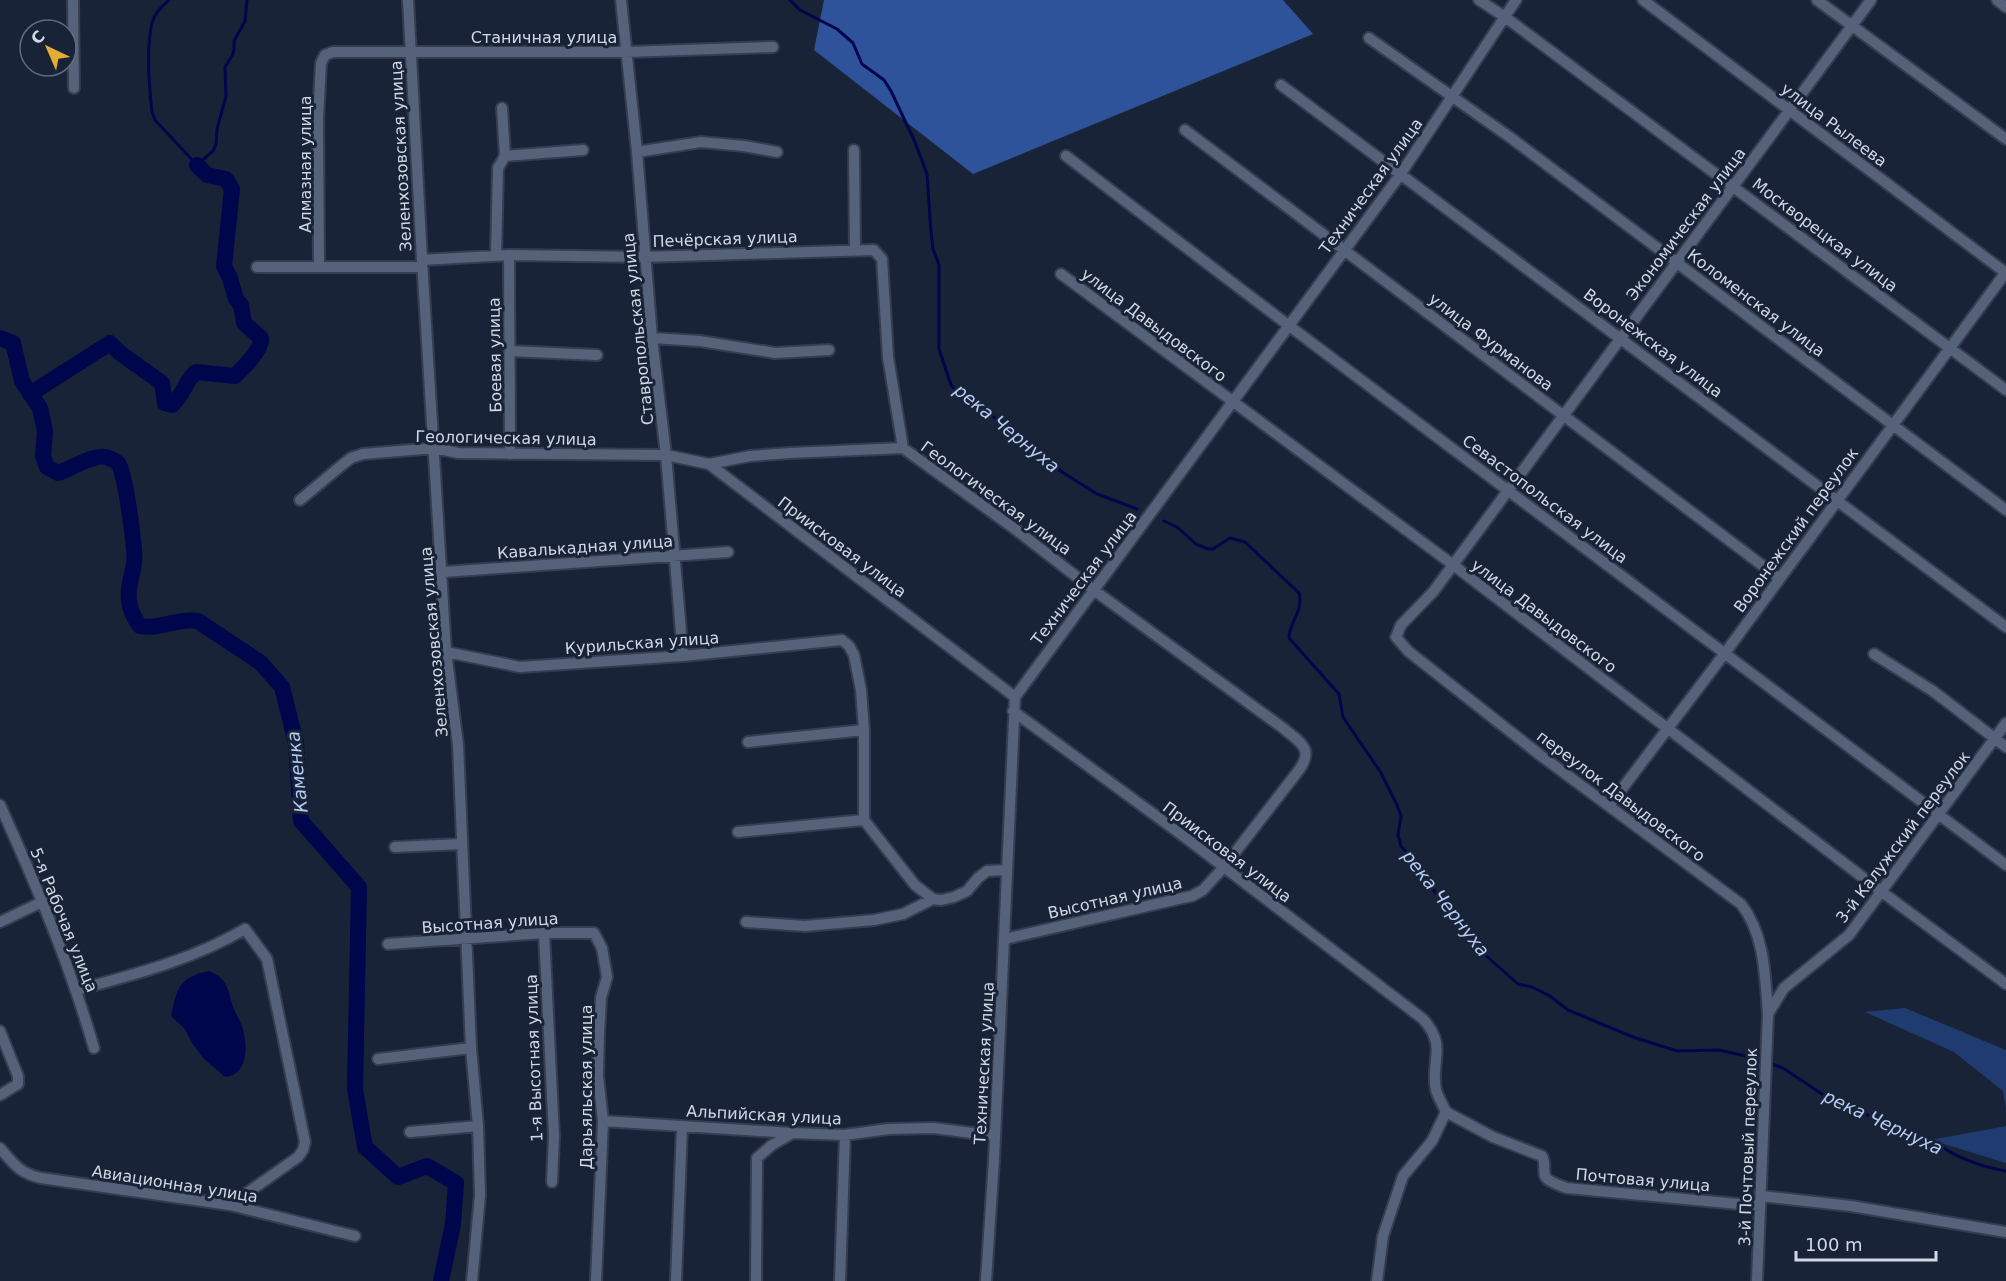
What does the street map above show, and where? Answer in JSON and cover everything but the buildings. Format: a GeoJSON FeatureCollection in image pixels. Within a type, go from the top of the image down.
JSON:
{"type":"FeatureCollection","features":[{"type":"Feature","properties":{"kind":"street"},"geometry":{"type":"LineString","coordinates":[[73,0],[74,88]]}},
{"type":"Feature","properties":{"kind":"street","name":"Зеленхозовская улица"},"geometry":{"type":"LineString","coordinates":[[408,0],[446,652],[458,745],[471,1048],[478,1126],[480,1195],[472,1281]]}},
{"type":"Feature","properties":{"kind":"street","name":"Ставропольская улица"},"geometry":{"type":"LineString","coordinates":[[621,0],[637,152],[652,338],[666,455],[682,656]]}},
{"type":"Feature","properties":{"kind":"street","name":"Москворецкая улица"},"geometry":{"type":"LineString","coordinates":[[1479,0],[1733,185],[2006,390]]}},
{"type":"Feature","properties":{"kind":"street","name":"Техническая улица"},"geometry":{"type":"LineString","coordinates":[[986,1281],[1005,939],[1006,870],[1015,697],[1400,175],[1516,0]]}},
{"type":"Feature","properties":{"kind":"street","name":"улица Рылеева"},"geometry":{"type":"LineString","coordinates":[[1643,0],[2006,273]]}},
{"type":"Feature","properties":{"kind":"street"},"geometry":{"type":"LineString","coordinates":[[1817,0],[2006,139]]}},
{"type":"Feature","properties":{"kind":"street","name":"Экономическая улица"},"geometry":{"type":"LineString","coordinates":[[1396,638],[1401,625],[1433,592],[1871,0]]}},
{"type":"Feature","properties":{"kind":"street"},"geometry":{"type":"LineString","coordinates":[[1997,0],[2006,7]]}},
{"type":"Feature","properties":{"kind":"street","name":"Коломенская улица"},"geometry":{"type":"LineString","coordinates":[[1370,38],[1677,262],[2006,510]]}},
{"type":"Feature","properties":{"kind":"street","name":"Станичная улица"},"geometry":{"type":"LineString","coordinates":[[321,63],[325,55],[333,52],[626,52],[773,47]]}},
{"type":"Feature","properties":{"kind":"street","name":"Алмазная улица"},"geometry":{"type":"LineString","coordinates":[[320,266],[318,119],[321,63]]}},
{"type":"Feature","properties":{"kind":"street","name":"Воронежская улица"},"geometry":{"type":"LineString","coordinates":[[1281,85],[2006,627]]}},
{"type":"Feature","properties":{"kind":"street"},"geometry":{"type":"LineString","coordinates":[[496,256],[498,168],[505,156],[502,108]]}},
{"type":"Feature","properties":{"kind":"street","name":"улица Фурманова"},"geometry":{"type":"LineString","coordinates":[[1185,130],[1779,578]]}},
{"type":"Feature","properties":{"kind":"street"},"geometry":{"type":"LineString","coordinates":[[637,152],[701,142],[777,152]]}},
{"type":"Feature","properties":{"kind":"street"},"geometry":{"type":"LineString","coordinates":[[505,156],[583,150]]}},
{"type":"Feature","properties":{"kind":"street"},"geometry":{"type":"LineString","coordinates":[[854,150],[855,250]]}},
{"type":"Feature","properties":{"kind":"street","name":"Севастопольская улица"},"geometry":{"type":"LineString","coordinates":[[1066,156],[2006,865]]}},
{"type":"Feature","properties":{"kind":"street","name":"Печёрская улица"},"geometry":{"type":"LineString","coordinates":[[257,267],[422,263],[508,255],[644,256],[874,250],[882,259],[888,357],[903,448]]}},
{"type":"Feature","properties":{"kind":"street","name":"Боевая улица"},"geometry":{"type":"LineString","coordinates":[[508,255],[510,454]]}},
{"type":"Feature","properties":{"kind":"street","name":"Воронежский переулок"},"geometry":{"type":"LineString","coordinates":[[1609,806],[1668,730],[2006,273]]}},
{"type":"Feature","properties":{"kind":"street","name":"улица Давыдовского"},"geometry":{"type":"LineString","coordinates":[[1061,274],[1452,564],[2006,984]]}},
{"type":"Feature","properties":{"kind":"street"},"geometry":{"type":"LineString","coordinates":[[652,338],[700,341],[775,353],[829,350]]}},
{"type":"Feature","properties":{"kind":"street"},"geometry":{"type":"LineString","coordinates":[[510,351],[597,355]]}},
{"type":"Feature","properties":{"kind":"street","name":"Геологическая улица"},"geometry":{"type":"LineString","coordinates":[[300,500],[351,458],[363,454],[435,448],[458,453],[666,455],[709,464],[750,456],[903,448],[1283,728],[1304,747],[1307,753]]}},
{"type":"Feature","properties":{"kind":"street","name":"Приисковая улица"},"geometry":{"type":"LineString","coordinates":[[709,464],[1015,697]]}},
{"type":"Feature","properties":{"kind":"street","name":"Кавалькадная улица"},"geometry":{"type":"LineString","coordinates":[[443,572],[728,552]]}},
{"type":"Feature","properties":{"kind":"street","name":"переулок Давыдовского"},"geometry":{"type":"LineString","coordinates":[[1396,638],[1408,651],[1539,755],[1741,904],[1751,916],[1757,931],[1768,1014]]}},
{"type":"Feature","properties":{"kind":"street","name":"Курильская улица"},"geometry":{"type":"LineString","coordinates":[[446,652],[520,667],[682,656],[842,640],[854,655],[861,690],[864,730]]}},
{"type":"Feature","properties":{"kind":"street"},"geometry":{"type":"LineString","coordinates":[[1874,654],[1933,691],[2006,747]]}},
{"type":"Feature","properties":{"kind":"street","name":"Приисковая улица"},"geometry":{"type":"LineString","coordinates":[[1013,711],[1423,1019],[1436,1038],[1436,1090],[1446,1112]]}},
{"type":"Feature","properties":{"kind":"street","name":"3-й Калужский переулок"},"geometry":{"type":"LineString","coordinates":[[1768,1014],[1784,988],[1849,935],[2006,723]]}},
{"type":"Feature","properties":{"kind":"street"},"geometry":{"type":"LineString","coordinates":[[748,742],[864,730],[864,820],[915,885],[933,899],[941,900],[967,891],[987,871],[1006,870]]}},
{"type":"Feature","properties":{"kind":"street","name":"Высотная улица"},"geometry":{"type":"LineString","coordinates":[[1005,939],[1192,896],[1203,890],[1223,868],[1306,761],[1307,753]]}},
{"type":"Feature","properties":{"kind":"street","name":"5-я Рабочая улица"},"geometry":{"type":"LineString","coordinates":[[0,805],[44,901],[77,990],[94,1048]]}},
{"type":"Feature","properties":{"kind":"street"},"geometry":{"type":"LineString","coordinates":[[738,832],[864,820]]}},
{"type":"Feature","properties":{"kind":"street"},"geometry":{"type":"LineString","coordinates":[[395,847],[461,844]]}},
{"type":"Feature","properties":{"kind":"street"},"geometry":{"type":"LineString","coordinates":[[746,922],[805,926],[874,920],[903,914],[933,899]]}},
{"type":"Feature","properties":{"kind":"street"},"geometry":{"type":"LineString","coordinates":[[0,922],[44,901]]}},
{"type":"Feature","properties":{"kind":"street"},"geometry":{"type":"LineString","coordinates":[[77,990],[170,964],[220,943],[245,928],[250,935],[267,959],[305,1143],[298,1157],[230,1205]]}},
{"type":"Feature","properties":{"kind":"street","name":"Высотная улица"},"geometry":{"type":"LineString","coordinates":[[388,944],[544,933],[594,933]]}},
{"type":"Feature","properties":{"kind":"street","name":"1-я Высотная улица"},"geometry":{"type":"LineString","coordinates":[[544,933],[554,1136],[552,1182]]}},
{"type":"Feature","properties":{"kind":"street","name":"Дарьяльская улица"},"geometry":{"type":"LineString","coordinates":[[594,933],[602,948],[607,977],[601,998],[598,1033],[598,1076],[603,1121],[596,1281]]}},
{"type":"Feature","properties":{"kind":"street","name":"3-й Почтовый переулок"},"geometry":{"type":"LineString","coordinates":[[1757,1281],[1768,1014]]}},
{"type":"Feature","properties":{"kind":"street"},"geometry":{"type":"LineString","coordinates":[[0,1030],[18,1076],[18,1084],[0,1095]]}},
{"type":"Feature","properties":{"kind":"street"},"geometry":{"type":"LineString","coordinates":[[378,1059],[471,1048]]}},
{"type":"Feature","properties":{"kind":"street"},"geometry":{"type":"LineString","coordinates":[[1377,1281],[1383,1236],[1403,1176],[1432,1141],[1446,1112]]}},
{"type":"Feature","properties":{"kind":"street","name":"Почтовая улица"},"geometry":{"type":"LineString","coordinates":[[1446,1112],[1493,1137],[1542,1156],[1545,1163],[1545,1176],[1567,1188],[1851,1206],[2006,1232]]}},
{"type":"Feature","properties":{"kind":"street","name":"Альпийская улица"},"geometry":{"type":"LineString","coordinates":[[603,1121],[845,1135],[888,1129],[934,1128],[995,1136]]}},
{"type":"Feature","properties":{"kind":"street"},"geometry":{"type":"LineString","coordinates":[[410,1132],[478,1126]]}},
{"type":"Feature","properties":{"kind":"street"},"geometry":{"type":"LineString","coordinates":[[676,1281],[682,1127]]}},
{"type":"Feature","properties":{"kind":"street"},"geometry":{"type":"LineString","coordinates":[[756,1281],[757,1158],[772,1145],[792,1133]]}},
{"type":"Feature","properties":{"kind":"street"},"geometry":{"type":"LineString","coordinates":[[840,1281],[845,1135]]}},
{"type":"Feature","properties":{"kind":"street","name":"Авиационная улица"},"geometry":{"type":"LineString","coordinates":[[0,1148],[16,1167],[27,1175],[230,1205],[355,1236]]}},
{"type":"Feature","properties":{"kind":"shaded area"},"geometry":{"type":"Polygon","coordinates":[[[824,0],[1283,0],[1313,34],[973,174],[814,50],[824,0]]]}},
{"type":"Feature","properties":{"kind":"shaded area"},"geometry":{"type":"Polygon","coordinates":[[[209,971],[220,977],[226,985],[242,1026],[245,1041],[243,1065],[233,1075],[225,1077],[203,1058],[184,1028],[171,1016],[175,998],[185,980],[209,971]]]}},
{"type":"Feature","properties":{"kind":"shaded area"},"geometry":{"type":"Polygon","coordinates":[[[1905,1008],[2006,1050],[2006,1109],[2003,1091],[1954,1052],[1865,1012],[1905,1008]]]}},
{"type":"Feature","properties":{"kind":"shaded area"},"geometry":{"type":"Polygon","coordinates":[[[2006,1126],[2006,1163],[1931,1140],[2006,1126]]]}},
{"type":"Feature","properties":{"kind":"waterway","name":"река Чернуха"},"geometry":{"type":"LineString","coordinates":[[169,0],[155,16],[150,33],[149,68],[152,112],[155,120],[197,165],[213,151],[216,145],[217,129],[226,96],[225,67],[232,56],[234,41],[245,21],[247,0]]}},
{"type":"Feature","properties":{"kind":"waterway","name":"река Чернуха"},"geometry":{"type":"LineString","coordinates":[[790,0],[800,10],[837,29],[853,43],[862,64],[884,80],[891,91],[915,142],[927,174],[933,249],[939,265],[939,349],[951,385],[959,394],[1015,431],[1062,472],[1097,494],[1137,509]]}},
{"type":"Feature","properties":{"kind":"waterway"},"geometry":{"type":"LineString","coordinates":[[30,394],[110,343],[120,353],[162,383],[165,403],[172,405],[196,372],[235,376],[256,353],[261,338],[244,323],[241,305],[236,299],[224,266],[232,189],[226,179],[207,175],[197,165]]}},
{"type":"Feature","properties":{"kind":"waterway","name":"Каменка"},"geometry":{"type":"LineString","coordinates":[[0,338],[13,343],[22,381],[40,408],[45,431],[43,456],[47,467],[58,473],[89,460],[107,457],[118,463],[121,469],[127,495],[133,544],[134,564],[129,587],[129,601],[130,608],[140,626],[198,621],[261,663],[282,687],[296,743],[301,821],[359,887],[355,1089],[365,1147],[398,1177],[427,1166],[456,1183],[453,1224],[441,1281]]}},
{"type":"Feature","properties":{"kind":"waterway","name":"река Чернуха"},"geometry":{"type":"LineString","coordinates":[[1164,521],[1177,527],[1196,544],[1208,549],[1213,549],[1230,538],[1245,542],[1299,593],[1300,605],[1289,638],[1339,694],[1343,717],[1381,773],[1397,805],[1401,816],[1398,835],[1401,846],[1475,946],[1518,984],[1532,987],[1550,996],[1568,1010],[1633,1037],[1677,1051],[1719,1050],[1763,1060]]}},
{"type":"Feature","properties":{"kind":"waterway","name":"река Чернуха"},"geometry":{"type":"LineString","coordinates":[[1769,1063],[1783,1068],[1828,1098],[1965,1159],[2006,1171]]}}]}
